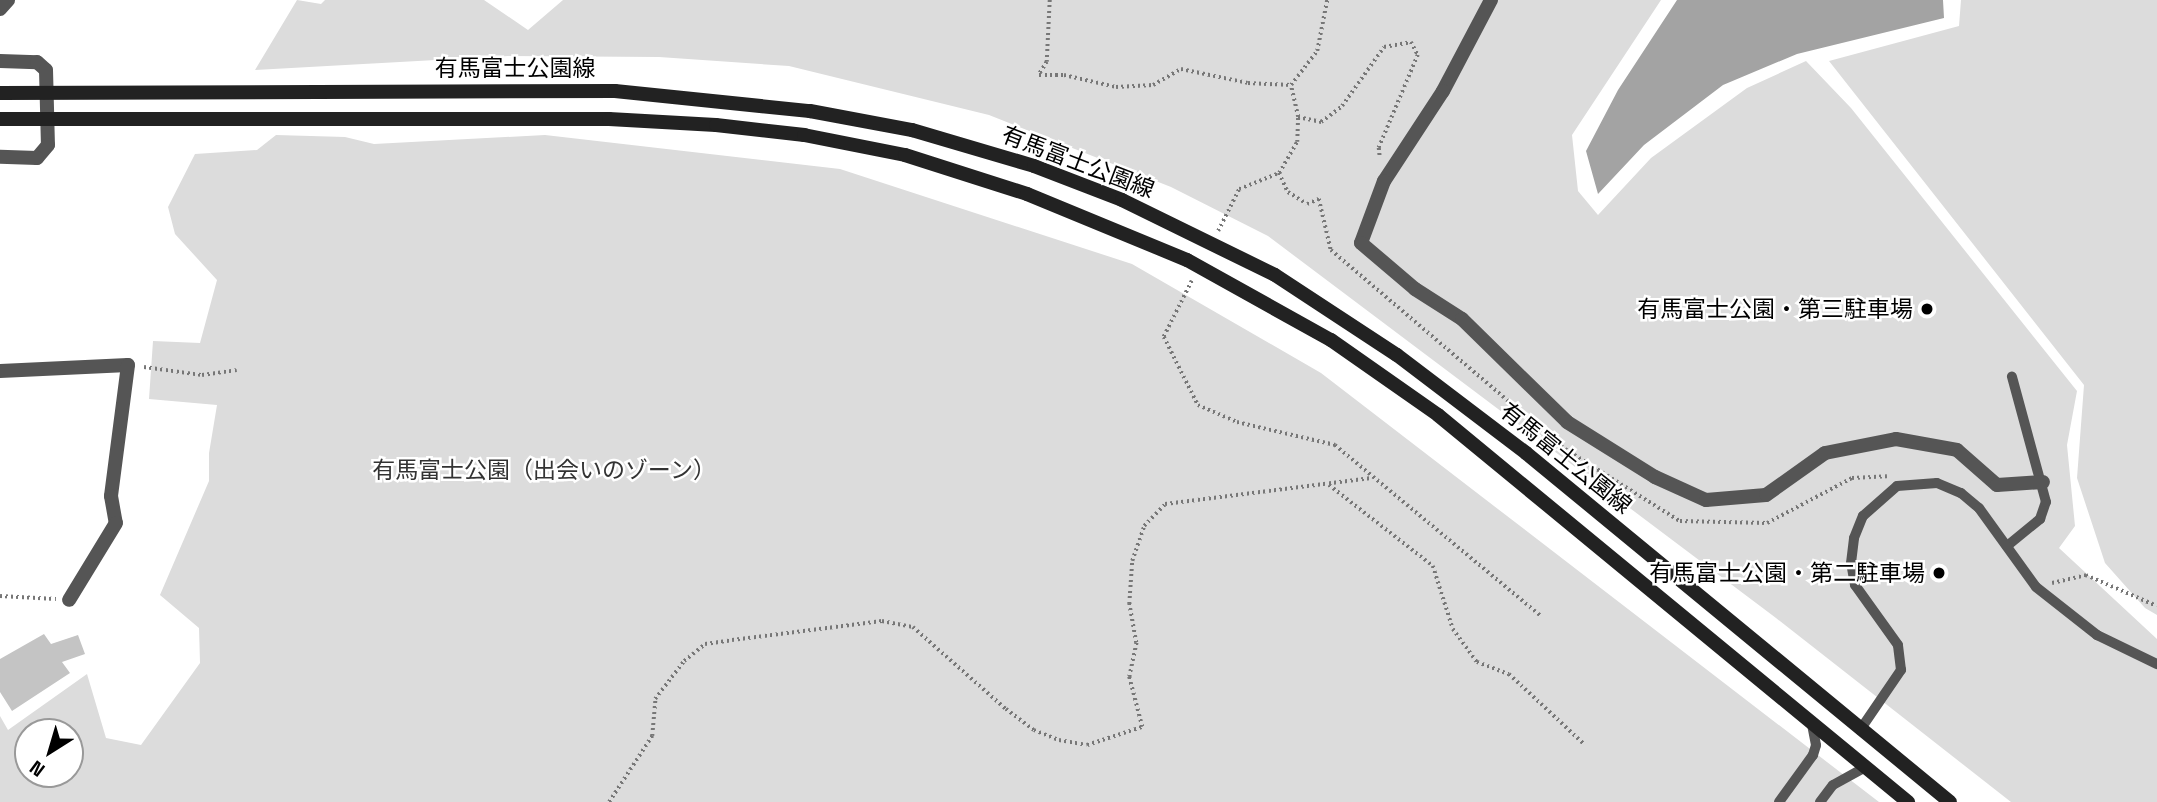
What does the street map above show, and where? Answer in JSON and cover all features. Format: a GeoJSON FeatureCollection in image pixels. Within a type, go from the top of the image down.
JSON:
{"type":"FeatureCollection","features":[{"type":"Feature","properties":{"kind":"main road","name":"有馬富士公園線"},"geometry":{"type":"LineString","coordinates":[[0,93],[615,90],[810,111],[912,130],[1034,166],[1122,200],[1275,275],[1385,348],[1526,453],[1950,802]]}},
{"type":"Feature","properties":{"kind":"main road","name":"有馬富士公園線"},"geometry":{"type":"LineString","coordinates":[[0,118],[609,119],[716,125],[804,135],[905,155],[1027,194],[1187,260],[1331,340],[1438,415],[1908,802]]}},
{"type":"Feature","properties":{"kind":"street"},"geometry":{"type":"LineString","coordinates":[[0,9],[8,0]]}},
{"type":"Feature","properties":{"kind":"street"},"geometry":{"type":"LineString","coordinates":[[1491,0],[1443,91],[1384,181],[1361,243],[1415,289],[1462,319],[1567,422],[1655,477],[1706,500],[1766,495],[1825,453],[1896,439],[1956,450],[1997,485],[2043,482]]}},
{"type":"Feature","properties":{"kind":"street"},"geometry":{"type":"LineString","coordinates":[[0,61],[37,62],[46,70],[44,118],[48,145],[37,158],[0,157]]}},
{"type":"Feature","properties":{"kind":"street"},"geometry":{"type":"LineString","coordinates":[[0,371],[128,365],[111,496],[116,523],[69,600]]}},
{"type":"Feature","properties":{"kind":"lane"},"geometry":{"type":"LineString","coordinates":[[2007,546],[2040,519],[2046,502],[2043,482],[2012,377]]}},
{"type":"Feature","properties":{"kind":"lane"},"geometry":{"type":"LineString","coordinates":[[1860,730],[1901,670],[1899,645],[1855,585],[1851,563],[1863,516],[1897,486],[1937,483],[1961,493],[1979,508],[2036,587],[2097,635],[2157,664]]}},
{"type":"Feature","properties":{"kind":"lane"},"geometry":{"type":"LineString","coordinates":[[1779,802],[1813,755],[1816,745],[1812,725]]}},
{"type":"Feature","properties":{"kind":"lane"},"geometry":{"type":"LineString","coordinates":[[1820,802],[1833,785],[1865,767]]}},
{"type":"Feature","properties":{"kind":"path"},"geometry":{"type":"LineString","coordinates":[[1050,0],[1047,62],[1039,75],[1064,75],[1116,87],[1153,85],[1181,69],[1248,83],[1291,85]]}},
{"type":"Feature","properties":{"kind":"path"},"geometry":{"type":"LineString","coordinates":[[1239,189],[1279,173],[1297,142],[1298,117],[1291,85],[1317,51],[1327,0]]}},
{"type":"Feature","properties":{"kind":"path"},"geometry":{"type":"LineString","coordinates":[[1298,117],[1321,122],[1342,106],[1384,47],[1411,43],[1418,55],[1379,148],[1384,181]]}},
{"type":"Feature","properties":{"kind":"path"},"geometry":{"type":"LineString","coordinates":[[1279,173],[1288,192],[1307,204],[1319,199],[1331,250]]}},
{"type":"Feature","properties":{"kind":"path"},"geometry":{"type":"LineString","coordinates":[[1164,337],[1198,405],[1237,422],[1335,445],[1542,617]]}},
{"type":"Feature","properties":{"kind":"path"},"geometry":{"type":"LineString","coordinates":[[128,365],[202,375],[237,370]]}},
{"type":"Feature","properties":{"kind":"path"},"geometry":{"type":"LineString","coordinates":[[610,802],[652,736],[655,699],[684,661],[705,644],[882,621],[913,628],[1034,730],[1087,746],[1142,727],[1129,677],[1136,643],[1129,604],[1132,561],[1144,526],[1165,504],[1372,478]]}},
{"type":"Feature","properties":{"kind":"path"},"geometry":{"type":"LineString","coordinates":[[1329,485],[1433,566],[1453,629],[1477,662],[1509,674],[1584,744]]}},
{"type":"Feature","properties":{"kind":"path"},"geometry":{"type":"LineString","coordinates":[[2036,587],[2086,575],[2157,606]]}},
{"type":"Feature","properties":{"kind":"path"},"geometry":{"type":"LineString","coordinates":[[0,596],[69,600]]}},
{"type":"Feature","properties":{"kind":"green space"},"geometry":{"type":"Polygon","coordinates":[[[297,0],[321,4],[325,0],[484,0],[528,30],[563,0],[1661,0],[1572,135],[1578,191],[1598,215],[1651,158],[1747,88],[1806,61],[1851,108],[2077,391],[2067,445],[2075,526],[2059,548],[2157,639],[2157,802],[2011,802],[1776,618],[1268,236],[1171,187],[989,115],[789,66],[659,57],[508,56],[255,70],[297,0]]]}},
{"type":"Feature","properties":{"kind":"green space"},"geometry":{"type":"Polygon","coordinates":[[[1961,0],[2157,0],[2157,615],[2145,608],[2105,563],[2077,478],[2084,385],[1829,61],[1959,26],[1961,0]]]}},
{"type":"Feature","properties":{"kind":"green space","name":"有馬富士公園（出会いのゾーン）"},"geometry":{"type":"Polygon","coordinates":[[[276,135],[345,137],[374,144],[545,135],[840,169],[1132,264],[1321,373],[1879,802],[0,802],[0,716],[8,730],[14,726],[14,788],[84,788],[84,718],[25,718],[87,674],[106,738],[141,745],[200,663],[199,628],[160,595],[209,481],[209,453],[217,405],[149,399],[153,341],[200,343],[217,280],[175,234],[168,207],[195,154],[257,150],[276,135]]]}},
{"type":"Feature","properties":{"kind":"shaded area"},"geometry":{"type":"Polygon","coordinates":[[[1677,0],[1943,0],[1944,18],[1797,54],[1723,85],[1644,145],[1598,194],[1586,151],[1618,90],[1677,0]]]}},
{"type":"Feature","properties":{"kind":"building"},"geometry":{"type":"Polygon","coordinates":[[[44,634],[51,644],[78,635],[85,654],[62,662],[70,673],[12,711],[0,692],[0,659],[44,634]]]}},
{"type":"Feature","properties":{"kind":"place","name":"有馬富士公園・第三駐車場"},"geometry":{"type":"Point","coordinates":[1927,309]}},
{"type":"Feature","properties":{"kind":"place","name":"有馬富士公園・第二駐車場"},"geometry":{"type":"Point","coordinates":[1939,573]}}]}
